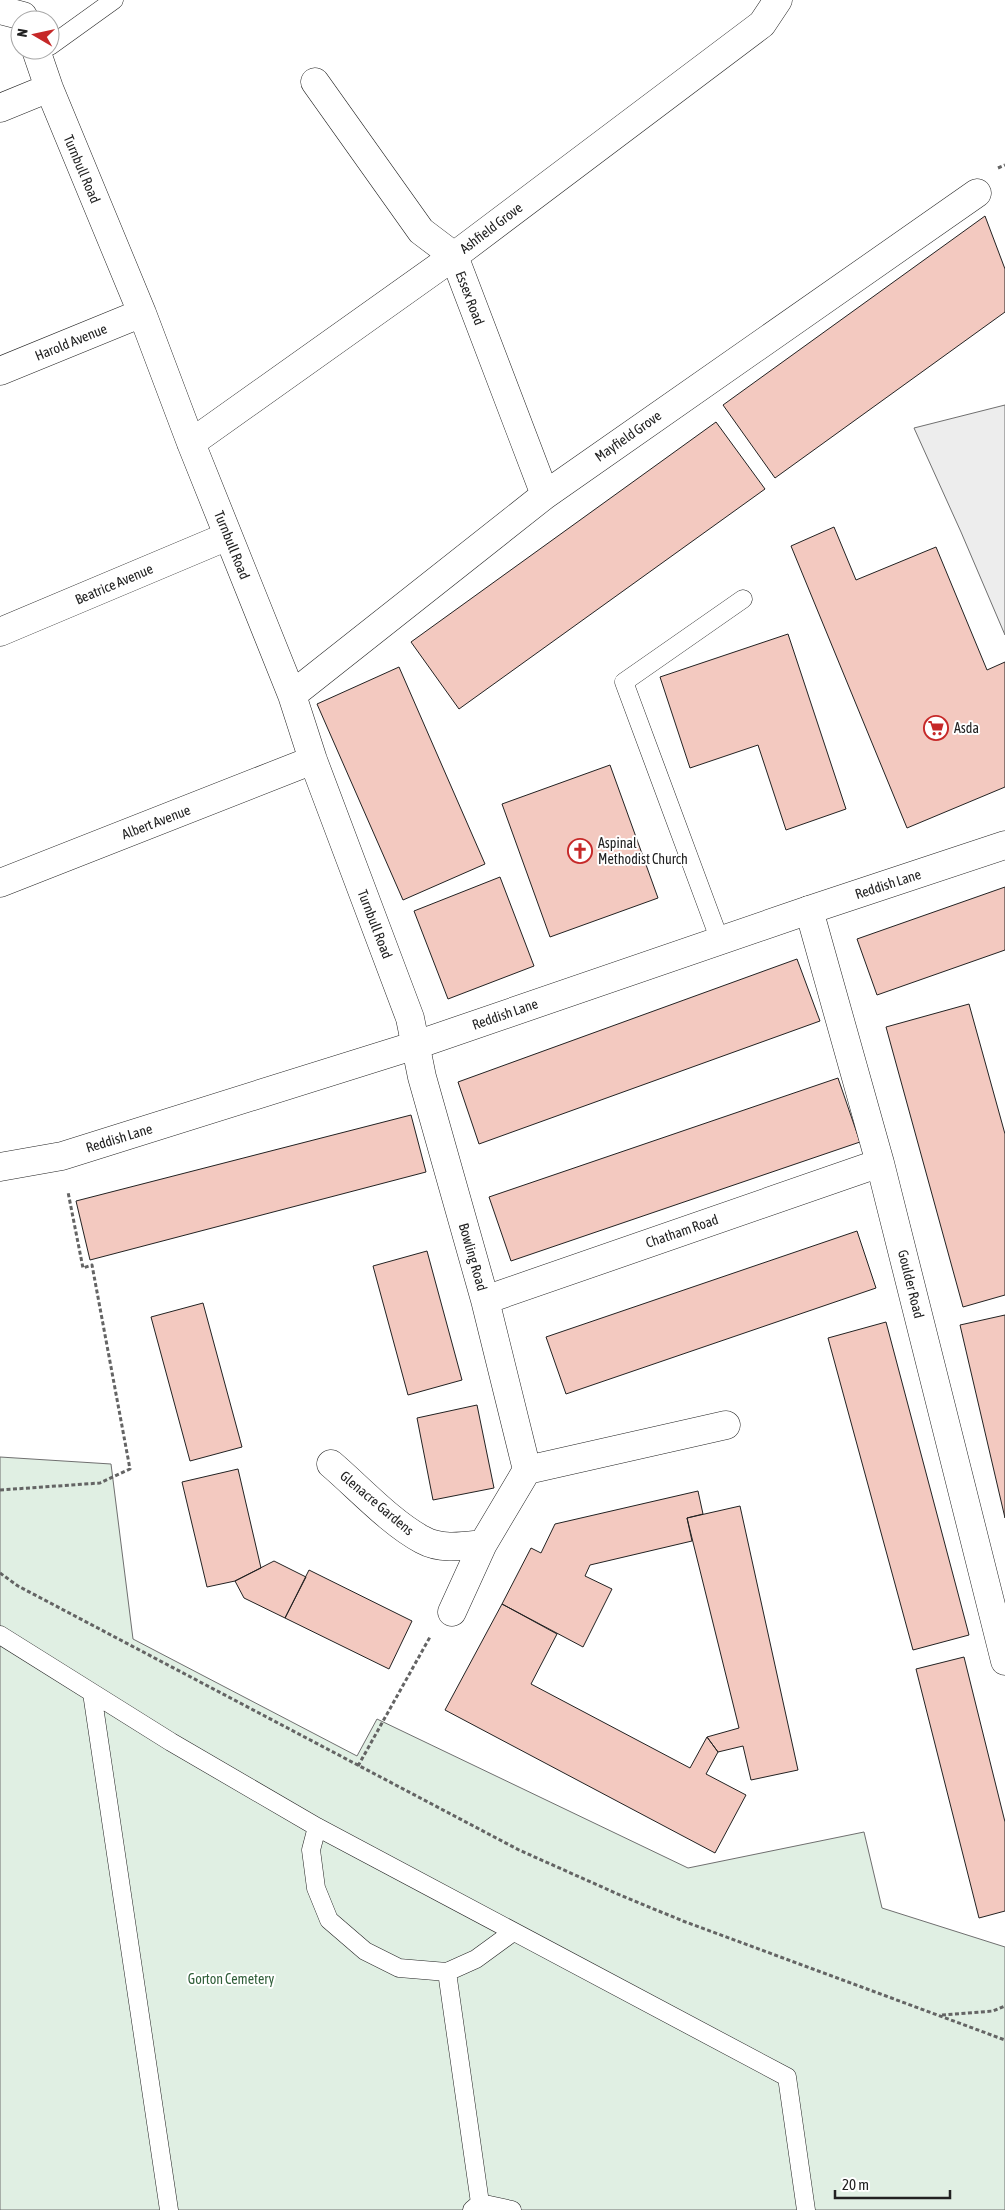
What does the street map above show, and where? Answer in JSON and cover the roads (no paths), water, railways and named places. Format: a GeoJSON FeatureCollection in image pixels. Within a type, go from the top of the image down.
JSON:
{"type":"FeatureCollection","features":[{"type":"Feature","properties":{"kind":"street","name":"Ashfield Grove"},"geometry":{"type":"LineString","coordinates":[[191,442],[454,256],[762,24],[778,0]]}},
{"type":"Feature","properties":{"kind":"street","name":"Turnbull Road"},"geometry":{"type":"LineString","coordinates":[[44,60],[49,88],[142,313],[191,442],[292,695],[313,760],[410,1018],[416,1045]]}},
{"type":"Feature","properties":{"kind":"street","name":"Essex Road"},"geometry":{"type":"LineString","coordinates":[[314,82],[421,231],[454,256],[545,495]]}},
{"type":"Feature","properties":{"kind":"street"},"geometry":{"type":"LineString","coordinates":[[0,108],[49,88]]}},
{"type":"Feature","properties":{"kind":"street","name":"Mayfield Grove"},"geometry":{"type":"LineString","coordinates":[[292,695],[545,495],[977,193]]}},
{"type":"Feature","properties":{"kind":"street","name":"Harold Avenue"},"geometry":{"type":"LineString","coordinates":[[0,370],[142,313]]}},
{"type":"Feature","properties":{"kind":"street","name":"Beatrice Avenue"},"geometry":{"type":"LineString","coordinates":[[0,632],[228,536]]}},
{"type":"Feature","properties":{"kind":"street","name":"Albert Avenue"},"geometry":{"type":"LineString","coordinates":[[0,883],[313,760]]}},
{"type":"Feature","properties":{"kind":"street","name":"Reddish Lane"},"geometry":{"type":"LineString","coordinates":[[0,1167],[62,1156],[416,1045],[1005,845]]}},
{"type":"Feature","properties":{"kind":"street","name":"Goulder Road"},"geometry":{"type":"LineString","coordinates":[[809,910],[880,1163],[1001,1630],[1005,1661]]}},
{"type":"Feature","properties":{"kind":"street","name":"Bowling Road"},"geometry":{"type":"LineString","coordinates":[[416,1045],[422,1076],[484,1300],[527,1470]]}},
{"type":"Feature","properties":{"kind":"street","name":"Chatham Road"},"geometry":{"type":"LineString","coordinates":[[484,1300],[880,1163]]}},
{"type":"Feature","properties":{"kind":"street"},"geometry":{"type":"LineString","coordinates":[[452,1612],[483,1544],[527,1470],[726,1424]]}},
{"type":"Feature","properties":{"kind":"street","name":"Glenacre Gardens"},"geometry":{"type":"LineString","coordinates":[[331,1464],[388,1515],[424,1541],[452,1547],[483,1544]]}},
{"type":"Feature","properties":{"kind":"lane"},"geometry":{"type":"LineString","coordinates":[[60,38],[114,0]]}},
{"type":"Feature","properties":{"kind":"lane"},"geometry":{"type":"LineString","coordinates":[[720,941],[624,682],[743,599]]}},
{"type":"Feature","properties":{"kind":"lane"},"geometry":{"type":"LineString","coordinates":[[0,1635],[171,1742],[317,1827],[787,2077],[806,2210]]}},
{"type":"Feature","properties":{"kind":"lane"},"geometry":{"type":"LineString","coordinates":[[92,1692],[169,2210]]}},
{"type":"Feature","properties":{"kind":"lane"},"geometry":{"type":"LineString","coordinates":[[317,1827],[312,1850],[316,1888],[329,1920],[365,1951],[399,1968],[447,1972],[476,1959],[513,1932]]}},
{"type":"Feature","properties":{"kind":"lane"},"geometry":{"type":"LineString","coordinates":[[447,1972],[476,2206],[512,2210]]}},
{"type":"Feature","properties":{"kind":"place","name":"Asda"},"geometry":{"type":"Point","coordinates":[936,728]}},
{"type":"Feature","properties":{"kind":"place","name":"Aspinal Methodist Church"},"geometry":{"type":"Point","coordinates":[580,851]}},
{"type":"Feature","properties":{"kind":"park label","name":"Gorton Cemetery"},"geometry":{"type":"Point","coordinates":[231,1979]}}]}
